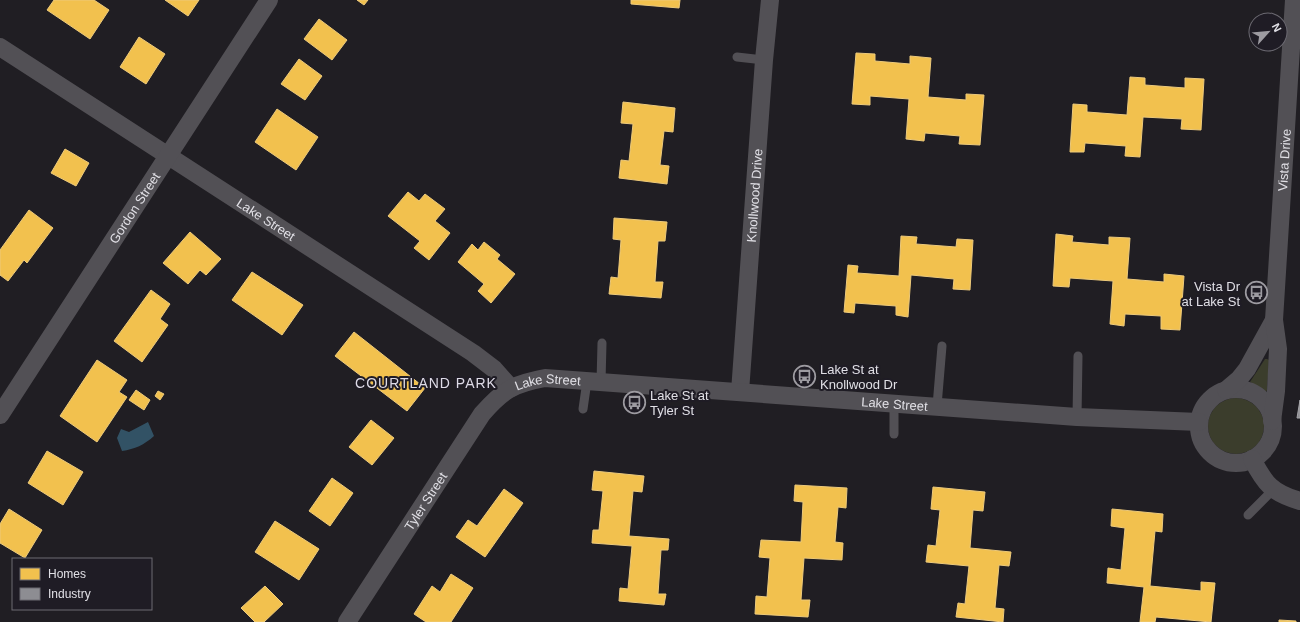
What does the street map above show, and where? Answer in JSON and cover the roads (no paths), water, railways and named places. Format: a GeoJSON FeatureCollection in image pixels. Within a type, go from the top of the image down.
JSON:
{"type":"FeatureCollection","features":[{"type":"Feature","properties":{"kind":"street","name":"Gordon Street"},"geometry":{"type":"LineString","coordinates":[[0,415],[269,0]]}},
{"type":"Feature","properties":{"kind":"street","name":"Knollwood Drive"},"geometry":{"type":"LineString","coordinates":[[740,392],[764,60],[770,0]]}},
{"type":"Feature","properties":{"kind":"street","name":"Vista Drive"},"geometry":{"type":"LineString","coordinates":[[1272,421],[1276,391],[1278,349],[1274,320],[1294,0]]}},
{"type":"Feature","properties":{"kind":"street","name":"Lake Street"},"geometry":{"type":"LineString","coordinates":[[0,47],[473,353],[494,369],[511,388],[524,382],[545,378],[1077,417],[1199,422]]}},
{"type":"Feature","properties":{"kind":"street","name":"Vista Drive"},"geometry":{"type":"LineString","coordinates":[[1226,390],[1239,379],[1247,369],[1274,320]]}},
{"type":"Feature","properties":{"kind":"street","name":"Tyler Street"},"geometry":{"type":"LineString","coordinates":[[347,622],[482,414],[495,399],[511,388]]}},
{"type":"Feature","properties":{"kind":"street"},"geometry":{"type":"LineString","coordinates":[[1230,389],[1243,389],[1254,394],[1263,401],[1269,410],[1272,421],[1272,432],[1268,443],[1261,452],[1252,459],[1242,462],[1230,462],[1220,459],[1210,452],[1203,444],[1199,433],[1199,422],[1202,410],[1209,400],[1219,392],[1230,389]]}},
{"type":"Feature","properties":{"kind":"street"},"geometry":{"type":"LineString","coordinates":[[1252,459],[1265,481],[1273,490],[1288,498],[1300,501]]}},
{"type":"Feature","properties":{"kind":"lane"},"geometry":{"type":"LineString","coordinates":[[737,57],[764,60]]}},
{"type":"Feature","properties":{"kind":"lane"},"geometry":{"type":"LineString","coordinates":[[584,409],[594,382],[602,343]]}},
{"type":"Feature","properties":{"kind":"lane"},"geometry":{"type":"LineString","coordinates":[[937,406],[942,346]]}},
{"type":"Feature","properties":{"kind":"lane"},"geometry":{"type":"LineString","coordinates":[[1077,417],[1078,356]]}},
{"type":"Feature","properties":{"kind":"lane"},"geometry":{"type":"LineString","coordinates":[[894,403],[894,434]]}},
{"type":"Feature","properties":{"kind":"lane"},"geometry":{"type":"LineString","coordinates":[[1248,515],[1273,490]]}},
{"type":"Feature","properties":{"kind":"water"},"geometry":{"type":"Polygon","coordinates":[[[148,422],[154,436],[139,446],[122,451],[117,438],[121,429],[129,432],[148,422]]]}},
{"type":"Feature","properties":{"kind":"place","name":"Vista Dr at Lake St"},"geometry":{"type":"Point","coordinates":[1256,293]}},
{"type":"Feature","properties":{"kind":"place","name":"Lake St at Knollwood Dr"},"geometry":{"type":"Point","coordinates":[805,376]}},
{"type":"Feature","properties":{"kind":"place","name":"Lake St at Tyler St"},"geometry":{"type":"Point","coordinates":[634,402]}},
{"type":"Feature","properties":{"kind":"district","name":"COURTLAND PARK"},"geometry":{"type":"Point","coordinates":[426,383]}}]}
